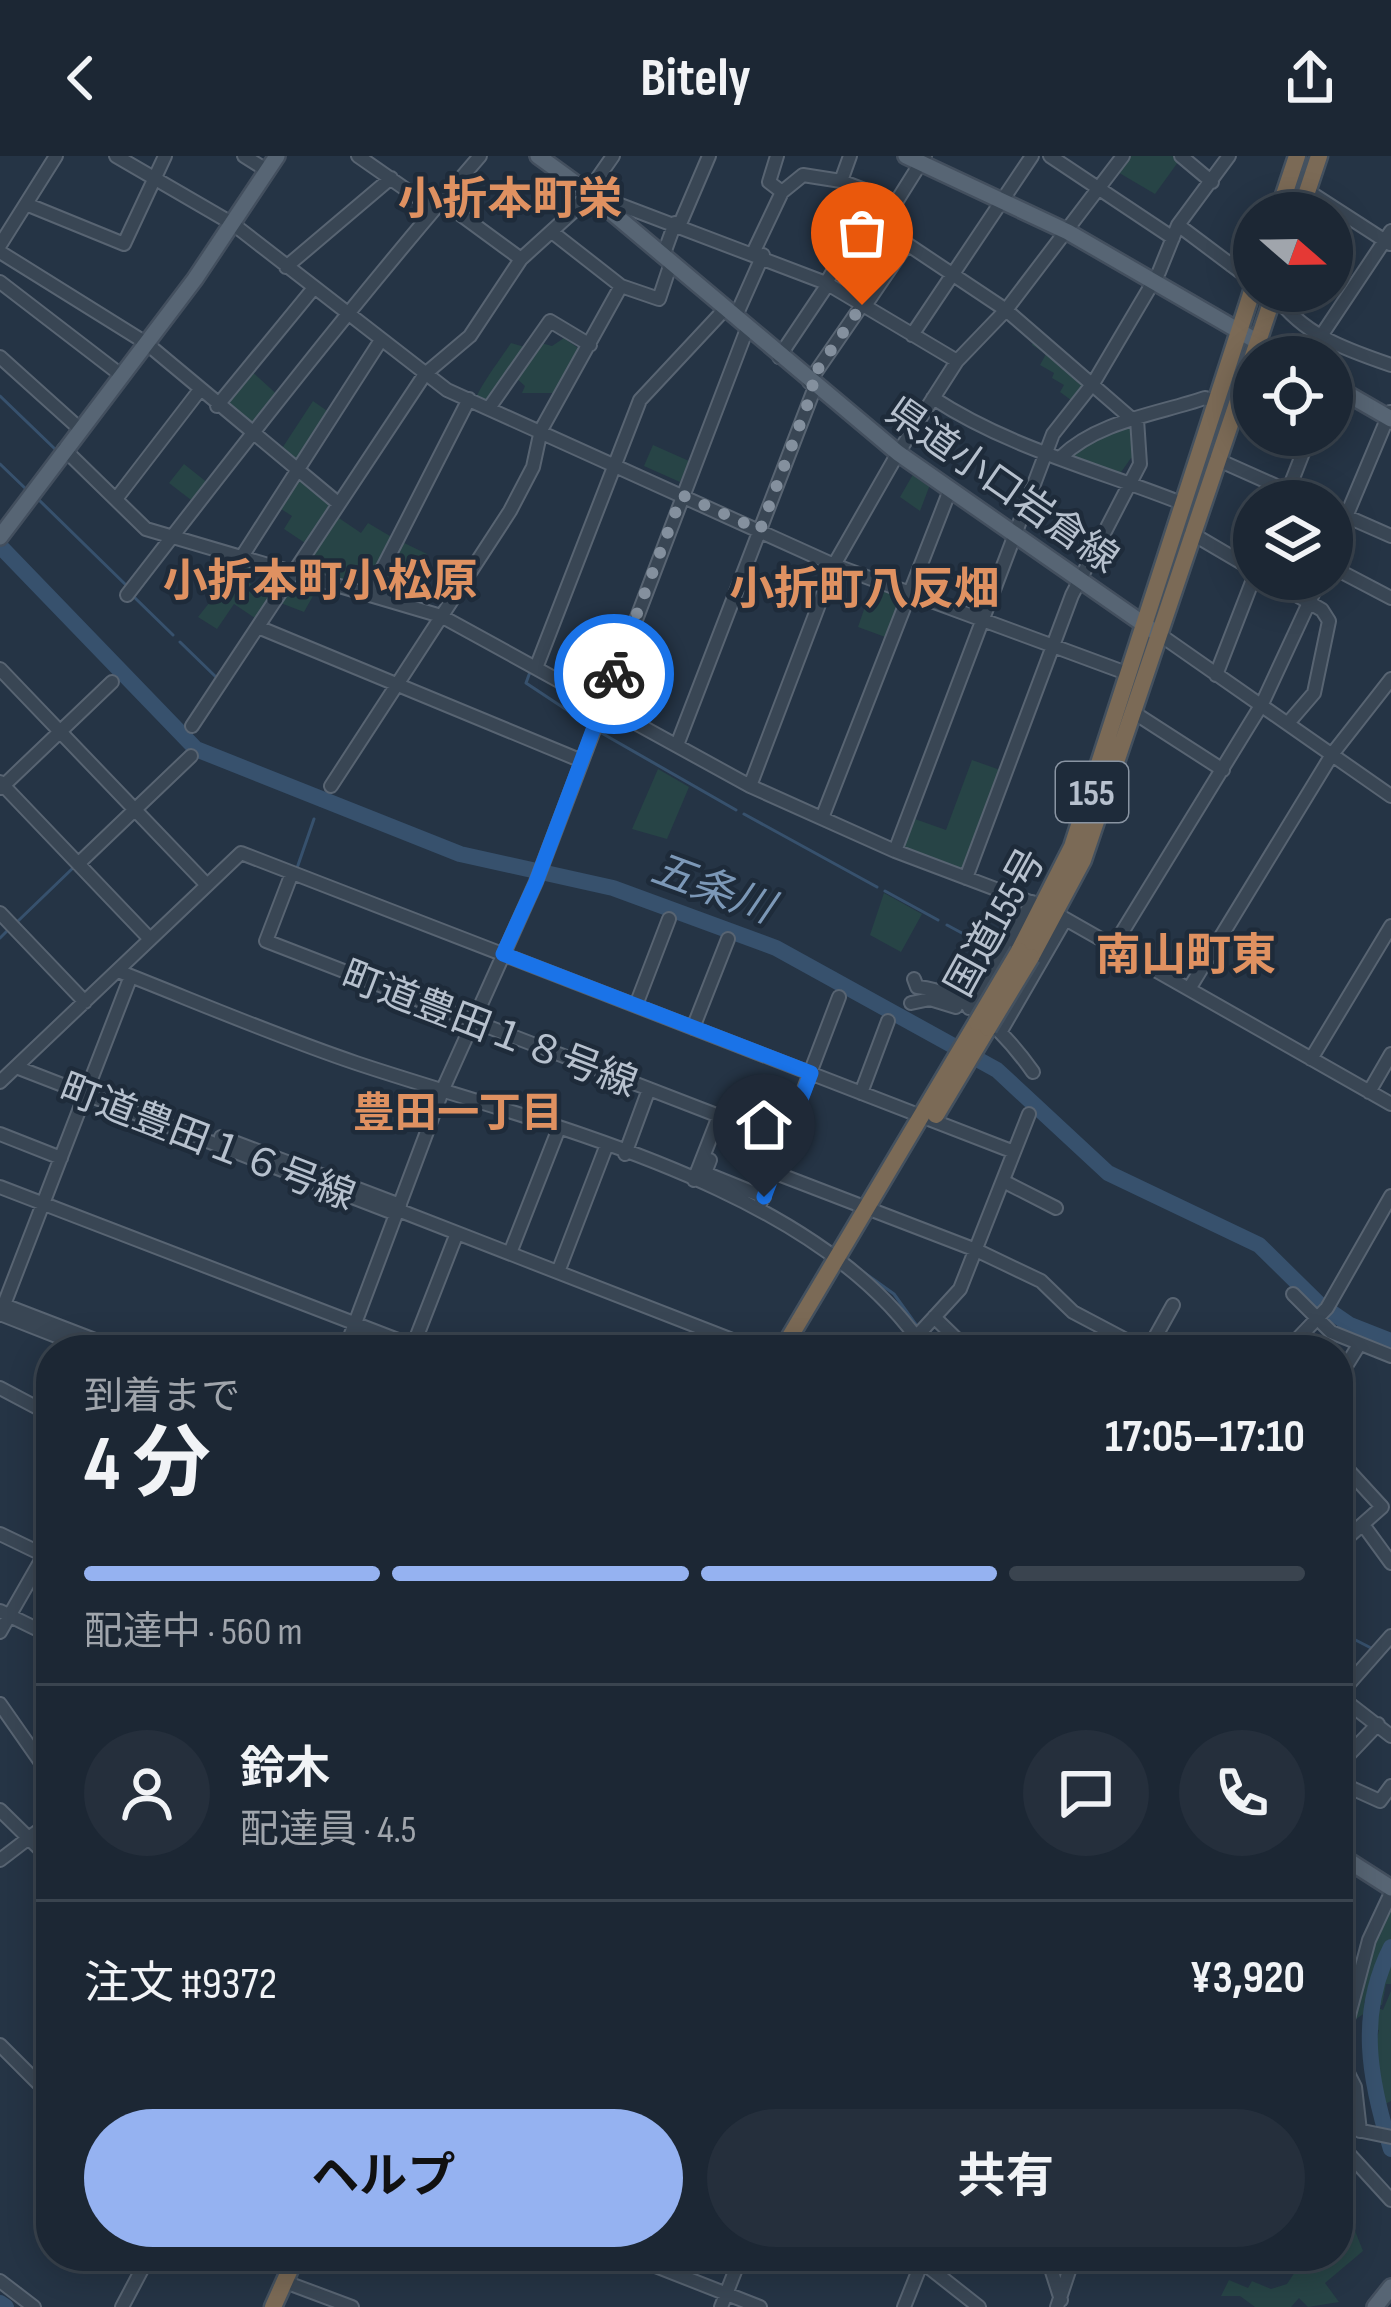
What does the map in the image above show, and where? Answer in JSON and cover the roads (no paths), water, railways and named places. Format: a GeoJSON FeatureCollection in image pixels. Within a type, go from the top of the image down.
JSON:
{"type":"FeatureCollection","features":[{"type":"Feature","properties":{"kind":"highway"},"geometry":{"type":"LineString","coordinates":[[1285,192],[1298,156]]}},
{"type":"Feature","properties":{"kind":"highway"},"geometry":{"type":"LineString","coordinates":[[1308,191],[1319,156]]}},
{"type":"Feature","properties":{"kind":"highway","name":"国道155号"},"geometry":{"type":"LineString","coordinates":[[796,1335],[1082,860],[1133,712],[1184,505],[1245,312]]}},
{"type":"Feature","properties":{"kind":"highway","name":"国道155号"},"geometry":{"type":"LineString","coordinates":[[1050,911],[1129,674],[1191,532],[1233,410]]}},
{"type":"Feature","properties":{"kind":"highway"},"geometry":{"type":"LineString","coordinates":[[274,2307],[289,2271]]}},
{"type":"Feature","properties":{"kind":"main road","name":"県道小口岩倉線"},"geometry":{"type":"LineString","coordinates":[[538,156],[590,193],[779,358],[898,453],[1150,628]]}},
{"type":"Feature","properties":{"kind":"main road"},"geometry":{"type":"LineString","coordinates":[[917,158],[1068,232],[1247,336]]}},
{"type":"Feature","properties":{"kind":"main road"},"geometry":{"type":"LineString","coordinates":[[1,536],[273,164]]}},
{"type":"Feature","properties":{"kind":"main road"},"geometry":{"type":"LineString","coordinates":[[1353,396],[1390,415]]}},
{"type":"Feature","properties":{"kind":"main road"},"geometry":{"type":"LineString","coordinates":[[1353,1864],[1391,1891]]}},
{"type":"Feature","properties":{"kind":"main road"},"geometry":{"type":"LineString","coordinates":[[1375,2307],[1391,2287]]}},
{"type":"Feature","properties":{"kind":"street"},"geometry":{"type":"LineString","coordinates":[[56,156],[0,249],[146,343],[339,504]]}},
{"type":"Feature","properties":{"kind":"street"},"geometry":{"type":"LineString","coordinates":[[116,156],[233,224],[424,374],[469,399],[834,565],[1129,674]]}},
{"type":"Feature","properties":{"kind":"street"},"geometry":{"type":"LineString","coordinates":[[26,204],[124,244],[164,156]]}},
{"type":"Feature","properties":{"kind":"street"},"geometry":{"type":"LineString","coordinates":[[244,156],[273,164]]}},
{"type":"Feature","properties":{"kind":"street"},"geometry":{"type":"LineString","coordinates":[[358,156],[521,259]]}},
{"type":"Feature","properties":{"kind":"street"},"geometry":{"type":"LineString","coordinates":[[127,595],[285,399],[344,313],[480,156]]}},
{"type":"Feature","properties":{"kind":"street"},"geometry":{"type":"LineString","coordinates":[[192,726],[424,374],[470,336],[521,259],[590,193],[613,156]]}},
{"type":"Feature","properties":{"kind":"street"},"geometry":{"type":"LineString","coordinates":[[552,232],[621,286],[659,299],[677,224],[709,156]]}},
{"type":"Feature","properties":{"kind":"street"},"geometry":{"type":"LineString","coordinates":[[777,156],[769,182],[782,192]]}},
{"type":"Feature","properties":{"kind":"street"},"geometry":{"type":"LineString","coordinates":[[841,181],[850,156]]}},
{"type":"Feature","properties":{"kind":"street"},"geometry":{"type":"LineString","coordinates":[[912,334],[1032,156]]}},
{"type":"Feature","properties":{"kind":"street"},"geometry":{"type":"LineString","coordinates":[[1050,156],[1233,262]]}},
{"type":"Feature","properties":{"kind":"street"},"geometry":{"type":"LineString","coordinates":[[751,786],[834,565],[898,453],[957,361],[1006,310],[1124,156]]}},
{"type":"Feature","properties":{"kind":"street"},"geometry":{"type":"LineString","coordinates":[[1181,156],[1212,182]]}},
{"type":"Feature","properties":{"kind":"street"},"geometry":{"type":"LineString","coordinates":[[895,851],[1017,537],[1054,455],[1053,434],[1094,382],[1153,281],[1175,231],[1229,156]]}},
{"type":"Feature","properties":{"kind":"street"},"geometry":{"type":"LineString","coordinates":[[878,231],[917,158]]}},
{"type":"Feature","properties":{"kind":"street"},"geometry":{"type":"LineString","coordinates":[[351,1335],[443,1089],[546,856],[682,495],[735,319],[782,192],[803,176],[841,181],[896,202]]}},
{"type":"Feature","properties":{"kind":"street"},"geometry":{"type":"LineString","coordinates":[[286,267],[324,241],[391,178]]}},
{"type":"Feature","properties":{"kind":"street"},"geometry":{"type":"LineString","coordinates":[[1308,191],[1389,239],[1323,336]]}},
{"type":"Feature","properties":{"kind":"street"},"geometry":{"type":"LineString","coordinates":[[590,193],[758,253],[827,284],[957,361]]}},
{"type":"Feature","properties":{"kind":"street"},"geometry":{"type":"LineString","coordinates":[[779,358],[860,226],[907,244],[1006,310],[1135,419],[1142,457],[1080,579],[966,878]]}},
{"type":"Feature","properties":{"kind":"street"},"geometry":{"type":"LineString","coordinates":[[677,745],[812,384],[907,244]]}},
{"type":"Feature","properties":{"kind":"street"},"geometry":{"type":"LineString","coordinates":[[0,282],[121,375]]}},
{"type":"Feature","properties":{"kind":"street"},"geometry":{"type":"LineString","coordinates":[[332,786],[510,511],[532,466],[542,430],[621,286]]}},
{"type":"Feature","properties":{"kind":"street"},"geometry":{"type":"LineString","coordinates":[[217,406],[313,289]]}},
{"type":"Feature","properties":{"kind":"street"},"geometry":{"type":"LineString","coordinates":[[1287,312],[1319,336]]}},
{"type":"Feature","properties":{"kind":"street"},"geometry":{"type":"LineString","coordinates":[[536,668],[640,400],[735,319]]}},
{"type":"Feature","properties":{"kind":"street"},"geometry":{"type":"LineString","coordinates":[[489,408],[550,321],[590,345]]}},
{"type":"Feature","properties":{"kind":"street"},"geometry":{"type":"LineString","coordinates":[[242,557],[381,340]]}},
{"type":"Feature","properties":{"kind":"street"},"geometry":{"type":"LineString","coordinates":[[1353,350],[1391,365]]}},
{"type":"Feature","properties":{"kind":"street"},"geometry":{"type":"LineString","coordinates":[[0,357],[80,429]]}},
{"type":"Feature","properties":{"kind":"street"},"geometry":{"type":"LineString","coordinates":[[116,499],[199,391]]}},
{"type":"Feature","properties":{"kind":"street"},"geometry":{"type":"LineString","coordinates":[[933,398],[989,434],[1184,505]]}},
{"type":"Feature","properties":{"kind":"street"},"geometry":{"type":"LineString","coordinates":[[1054,455],[1078,440],[1135,419],[1205,398],[1218,402]]}},
{"type":"Feature","properties":{"kind":"street"},"geometry":{"type":"LineString","coordinates":[[369,595],[469,399]]}},
{"type":"Feature","properties":{"kind":"street"},"geometry":{"type":"LineString","coordinates":[[1353,486],[1390,415]]}},
{"type":"Feature","properties":{"kind":"street"},"geometry":{"type":"LineString","coordinates":[[64,449],[146,529],[441,616],[751,786],[895,851],[1050,911],[1391,1104]]}},
{"type":"Feature","properties":{"kind":"street"},"geometry":{"type":"LineString","coordinates":[[1216,459],[1256,480]]}},
{"type":"Feature","properties":{"kind":"street"},"geometry":{"type":"LineString","coordinates":[[822,818],[950,490]]}},
{"type":"Feature","properties":{"kind":"street"},"geometry":{"type":"LineString","coordinates":[[1353,519],[1391,536]]}},
{"type":"Feature","properties":{"kind":"street"},"geometry":{"type":"LineString","coordinates":[[1191,532],[1233,560]]}},
{"type":"Feature","properties":{"kind":"street"},"geometry":{"type":"LineString","coordinates":[[1353,577],[1390,594]]}},
{"type":"Feature","properties":{"kind":"street"},"geometry":{"type":"LineString","coordinates":[[1216,675],[1244,600]]}},
{"type":"Feature","properties":{"kind":"street"},"geometry":{"type":"LineString","coordinates":[[1289,722],[1314,693],[1329,621],[1305,600]]}},
{"type":"Feature","properties":{"kind":"street"},"geometry":{"type":"LineString","coordinates":[[1113,946],[1262,704],[1311,600]]}},
{"type":"Feature","properties":{"kind":"street"},"geometry":{"type":"LineString","coordinates":[[258,627],[582,760]]}},
{"type":"Feature","properties":{"kind":"street"},"geometry":{"type":"LineString","coordinates":[[1150,628],[1391,795]]}},
{"type":"Feature","properties":{"kind":"street"},"geometry":{"type":"LineString","coordinates":[[0,669],[207,885]]}},
{"type":"Feature","properties":{"kind":"street"},"geometry":{"type":"LineString","coordinates":[[1189,989],[1333,753],[1391,679]]}},
{"type":"Feature","properties":{"kind":"street"},"geometry":{"type":"LineString","coordinates":[[112,682],[1,786],[150,939]]}},
{"type":"Feature","properties":{"kind":"street"},"geometry":{"type":"LineString","coordinates":[[1133,712],[1223,770]]}},
{"type":"Feature","properties":{"kind":"street"},"geometry":{"type":"LineString","coordinates":[[78,864],[191,756]]}},
{"type":"Feature","properties":{"kind":"street"},"geometry":{"type":"LineString","coordinates":[[0,1082],[85,1001],[123,973],[150,939],[243,854],[1014,1152]]}},
{"type":"Feature","properties":{"kind":"street","name":"町道豊田１８号線"},"geometry":{"type":"LineString","coordinates":[[292,873],[266,941],[719,1116],[694,1180]]}},
{"type":"Feature","properties":{"kind":"street"},"geometry":{"type":"LineString","coordinates":[[982,1026],[1050,911]]}},
{"type":"Feature","properties":{"kind":"street"},"geometry":{"type":"LineString","coordinates":[[982,1026],[1050,911]]}},
{"type":"Feature","properties":{"kind":"street"},"geometry":{"type":"LineString","coordinates":[[0,913],[85,1001]]}},
{"type":"Feature","properties":{"kind":"street"},"geometry":{"type":"LineString","coordinates":[[636,1005],[669,919]]}},
{"type":"Feature","properties":{"kind":"street"},"geometry":{"type":"LineString","coordinates":[[1310,1059],[1391,926]]}},
{"type":"Feature","properties":{"kind":"street"},"geometry":{"type":"LineString","coordinates":[[276,939],[728,1112],[705,1173],[761,1203],[887,1299],[914,1335]]}},
{"type":"Feature","properties":{"kind":"street"},"geometry":{"type":"LineString","coordinates":[[693,1028],[728,939]]}},
{"type":"Feature","properties":{"kind":"street"},"geometry":{"type":"LineString","coordinates":[[123,973],[357,1064],[559,1128],[761,1203]]}},
{"type":"Feature","properties":{"kind":"street"},"geometry":{"type":"LineString","coordinates":[[1,1310],[87,1090],[123,973]]}},
{"type":"Feature","properties":{"kind":"street"},"geometry":{"type":"LineString","coordinates":[[914,980],[917,987],[932,988],[982,1026],[1033,1072]]}},
{"type":"Feature","properties":{"kind":"street"},"geometry":{"type":"LineString","coordinates":[[761,1203],[839,997]]}},
{"type":"Feature","properties":{"kind":"street"},"geometry":{"type":"LineString","coordinates":[[911,1003],[930,999],[982,1026]]}},
{"type":"Feature","properties":{"kind":"street"},"geometry":{"type":"LineString","coordinates":[[861,1093],[888,1021]]}},
{"type":"Feature","properties":{"kind":"street"},"geometry":{"type":"LineString","coordinates":[[1369,1092],[1391,1054]]}},
{"type":"Feature","properties":{"kind":"street"},"geometry":{"type":"LineString","coordinates":[[21,1064],[720,1335]]}},
{"type":"Feature","properties":{"kind":"street"},"geometry":{"type":"LineString","coordinates":[[625,1154],[649,1089]]}},
{"type":"Feature","properties":{"kind":"street"},"geometry":{"type":"LineString","coordinates":[[918,1335],[960,1288],[1029,1114]]}},
{"type":"Feature","properties":{"kind":"street"},"geometry":{"type":"LineString","coordinates":[[510,1253],[559,1128]]}},
{"type":"Feature","properties":{"kind":"street"},"geometry":{"type":"LineString","coordinates":[[0,1134],[61,1158]]}},
{"type":"Feature","properties":{"kind":"street"},"geometry":{"type":"LineString","coordinates":[[558,1272],[606,1147]]}},
{"type":"Feature","properties":{"kind":"street"},"geometry":{"type":"LineString","coordinates":[[773,1172],[976,1250],[1041,1281],[1073,1312],[1117,1335]]}},
{"type":"Feature","properties":{"kind":"street"},"geometry":{"type":"LineString","coordinates":[[1003,1181],[1056,1208]]}},
{"type":"Feature","properties":{"kind":"street"},"geometry":{"type":"LineString","coordinates":[[0,1187],[385,1335]]}},
{"type":"Feature","properties":{"kind":"street"},"geometry":{"type":"LineString","coordinates":[[1302,1335],[1325,1311],[1391,1196]]}},
{"type":"Feature","properties":{"kind":"street"},"geometry":{"type":"LineString","coordinates":[[422,1335],[457,1233]]}},
{"type":"Feature","properties":{"kind":"street"},"geometry":{"type":"LineString","coordinates":[[1293,1294],[1325,1311],[1349,1335]]}},
{"type":"Feature","properties":{"kind":"street"},"geometry":{"type":"LineString","coordinates":[[1155,1335],[1173,1305]]}},
{"type":"Feature","properties":{"kind":"street"},"geometry":{"type":"LineString","coordinates":[[1,1310],[58,1335]]}},
{"type":"Feature","properties":{"kind":"street"},"geometry":{"type":"LineString","coordinates":[[1,1310],[76,1335]]}},
{"type":"Feature","properties":{"kind":"street"},"geometry":{"type":"LineString","coordinates":[[934,1317],[953,1335]]}},
{"type":"Feature","properties":{"kind":"street"},"geometry":{"type":"LineString","coordinates":[[1353,1339],[1391,1356]]}},
{"type":"Feature","properties":{"kind":"street"},"geometry":{"type":"LineString","coordinates":[[1353,1355],[1359,1345]]}},
{"type":"Feature","properties":{"kind":"street"},"geometry":{"type":"LineString","coordinates":[[0,1388],[36,1407]]}},
{"type":"Feature","properties":{"kind":"street"},"geometry":{"type":"LineString","coordinates":[[1353,1472],[1387,1502],[1353,1534]]}},
{"type":"Feature","properties":{"kind":"street"},"geometry":{"type":"LineString","coordinates":[[1364,1526],[1391,1563]]}},
{"type":"Feature","properties":{"kind":"street"},"geometry":{"type":"LineString","coordinates":[[0,1534],[36,1547]]}},
{"type":"Feature","properties":{"kind":"street"},"geometry":{"type":"LineString","coordinates":[[0,1632],[4,1614],[36,1570]]}},
{"type":"Feature","properties":{"kind":"street"},"geometry":{"type":"LineString","coordinates":[[4,1614],[36,1629]]}},
{"type":"Feature","properties":{"kind":"street"},"geometry":{"type":"LineString","coordinates":[[1353,1678],[1391,1636]]}},
{"type":"Feature","properties":{"kind":"street"},"geometry":{"type":"LineString","coordinates":[[0,1704],[36,1756]]}},
{"type":"Feature","properties":{"kind":"street"},"geometry":{"type":"LineString","coordinates":[[1353,1706],[1391,1736]]}},
{"type":"Feature","properties":{"kind":"street"},"geometry":{"type":"LineString","coordinates":[[1353,1750],[1378,1724]]}},
{"type":"Feature","properties":{"kind":"street"},"geometry":{"type":"LineString","coordinates":[[1353,1789],[1380,1802],[1391,1786]]}},
{"type":"Feature","properties":{"kind":"street"},"geometry":{"type":"LineString","coordinates":[[0,1810],[36,1838]]}},
{"type":"Feature","properties":{"kind":"street"},"geometry":{"type":"LineString","coordinates":[[0,1860],[36,1830]]}},
{"type":"Feature","properties":{"kind":"street"},"geometry":{"type":"LineString","coordinates":[[30,1833],[36,1841]]}},
{"type":"Feature","properties":{"kind":"street"},"geometry":{"type":"LineString","coordinates":[[1353,2000],[1391,1891]]}},
{"type":"Feature","properties":{"kind":"street"},"geometry":{"type":"LineString","coordinates":[[1353,1978],[1358,1980]]}},
{"type":"Feature","properties":{"kind":"street"},"geometry":{"type":"LineString","coordinates":[[0,2045],[36,2081]]}},
{"type":"Feature","properties":{"kind":"street"},"geometry":{"type":"LineString","coordinates":[[1353,2082],[1364,2132]]}},
{"type":"Feature","properties":{"kind":"street"},"geometry":{"type":"LineString","coordinates":[[1353,2129],[1391,2137]]}},
{"type":"Feature","properties":{"kind":"street"},"geometry":{"type":"LineString","coordinates":[[1353,2158],[1391,2200]]}},
{"type":"Feature","properties":{"kind":"street"},"geometry":{"type":"LineString","coordinates":[[122,2307],[141,2271]]}},
{"type":"Feature","properties":{"kind":"street"},"geometry":{"type":"LineString","coordinates":[[662,2271],[724,2300],[760,2307]]}},
{"type":"Feature","properties":{"kind":"street"},"geometry":{"type":"LineString","coordinates":[[724,2300],[735,2271]]}},
{"type":"Feature","properties":{"kind":"street"},"geometry":{"type":"LineString","coordinates":[[904,2307],[918,2271]]}},
{"type":"Feature","properties":{"kind":"street"},"geometry":{"type":"LineString","coordinates":[[939,2271],[979,2307]]}},
{"type":"Feature","properties":{"kind":"street"},"geometry":{"type":"LineString","coordinates":[[1051,2271],[1060,2304]]}},
{"type":"Feature","properties":{"kind":"street"},"geometry":{"type":"LineString","coordinates":[[1060,2304],[1070,2271]]}},
{"type":"Feature","properties":{"kind":"street"},"geometry":{"type":"LineString","coordinates":[[0,2281],[34,2307]]}},
{"type":"Feature","properties":{"kind":"street"},"geometry":{"type":"LineString","coordinates":[[283,2285],[331,2307]]}},
{"type":"Feature","properties":{"kind":"street"},"geometry":{"type":"LineString","coordinates":[[283,2285],[352,2307]]}},
{"type":"Feature","properties":{"kind":"waterway"},"geometry":{"type":"LineString","coordinates":[[0,396],[55,449]]}},
{"type":"Feature","properties":{"kind":"waterway"},"geometry":{"type":"LineString","coordinates":[[0,464],[26,489]]}},
{"type":"Feature","properties":{"kind":"waterway"},"geometry":{"type":"LineString","coordinates":[[38,499],[128,587]]}},
{"type":"Feature","properties":{"kind":"waterway","name":"五条川"},"geometry":{"type":"LineString","coordinates":[[0,546],[196,749],[460,854],[613,888],[776,948],[997,1070],[1108,1173],[1259,1245],[1318,1303],[1350,1325],[1391,1341]]}},
{"type":"Feature","properties":{"kind":"waterway"},"geometry":{"type":"LineString","coordinates":[[133,596],[173,635]]}},
{"type":"Feature","properties":{"kind":"waterway"},"geometry":{"type":"LineString","coordinates":[[180,642],[216,677]]}},
{"type":"Feature","properties":{"kind":"waterway"},"geometry":{"type":"LineString","coordinates":[[530,672],[526,683],[588,724]]}},
{"type":"Feature","properties":{"kind":"waterway"},"geometry":{"type":"LineString","coordinates":[[598,731],[736,810]]}},
{"type":"Feature","properties":{"kind":"waterway","name":"五条川"},"geometry":{"type":"LineString","coordinates":[[320,805],[323,801]]}},
{"type":"Feature","properties":{"kind":"waterway"},"geometry":{"type":"LineString","coordinates":[[744,814],[877,887]]}},
{"type":"Feature","properties":{"kind":"waterway"},"geometry":{"type":"LineString","coordinates":[[297,868],[314,819]]}},
{"type":"Feature","properties":{"kind":"waterway"},"geometry":{"type":"LineString","coordinates":[[18,921],[74,867]]}},
{"type":"Feature","properties":{"kind":"waterway"},"geometry":{"type":"LineString","coordinates":[[885,891],[938,920]]}},
{"type":"Feature","properties":{"kind":"waterway"},"geometry":{"type":"LineString","coordinates":[[947,925],[997,952]]}},
{"type":"Feature","properties":{"kind":"waterway"},"geometry":{"type":"LineString","coordinates":[[0,938],[7,931]]}},
{"type":"Feature","properties":{"kind":"waterway"},"geometry":{"type":"LineString","coordinates":[[855,1266],[894,1294],[917,1326]]}},
{"type":"Feature","properties":{"kind":"waterway"},"geometry":{"type":"LineString","coordinates":[[1353,1639],[1373,1649]]}},
{"type":"Feature","properties":{"kind":"waterway","name":"五条川"},"geometry":{"type":"LineString","coordinates":[[1391,1947],[1380,1972],[1370,2022],[1372,2072],[1391,2149]]}},
{"type":"Feature","properties":{"kind":"waterway"},"geometry":{"type":"LineString","coordinates":[[0,2303],[6,2307]]}},
{"type":"Feature","properties":{"kind":"district","name":"小折本町栄"},"geometry":{"type":"Point","coordinates":[510,198]}},
{"type":"Feature","properties":{"kind":"district","name":"小折本町小松原"},"geometry":{"type":"Point","coordinates":[320,580]}},
{"type":"Feature","properties":{"kind":"district","name":"小折町八反畑"},"geometry":{"type":"Point","coordinates":[864,588]}},
{"type":"Feature","properties":{"kind":"district","name":"南山町東"},"geometry":{"type":"Point","coordinates":[1186,954]}},
{"type":"Feature","properties":{"kind":"district","name":"豊田一丁目"},"geometry":{"type":"Point","coordinates":[458,1112]}}]}
